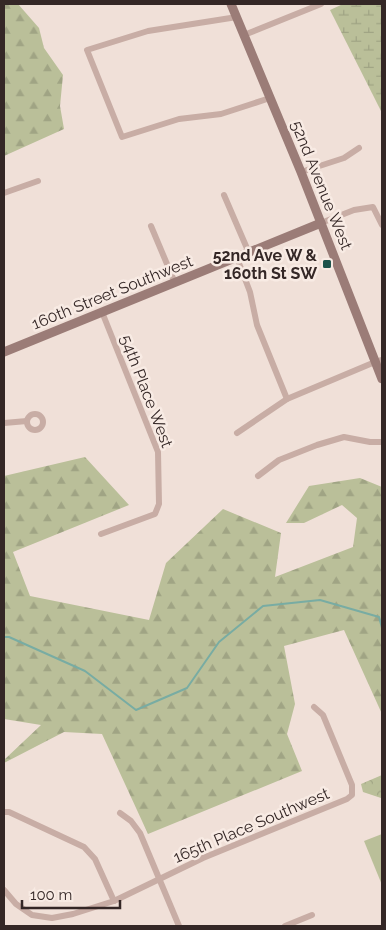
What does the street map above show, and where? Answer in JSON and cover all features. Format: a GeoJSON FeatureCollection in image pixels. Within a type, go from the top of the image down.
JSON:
{"type":"FeatureCollection","features":[{"type":"Feature","properties":{"kind":"street","name":"52nd Avenue West"},"geometry":{"type":"LineString","coordinates":[[231,4],[379,361],[382,379]]}},
{"type":"Feature","properties":{"kind":"street"},"geometry":{"type":"LineString","coordinates":[[244,35],[321,4]]}},
{"type":"Feature","properties":{"kind":"street"},"geometry":{"type":"LineString","coordinates":[[237,17],[148,31],[87,50],[122,137],[179,119],[221,114],[270,98]]}},
{"type":"Feature","properties":{"kind":"street"},"geometry":{"type":"LineString","coordinates":[[301,172],[344,158],[359,148]]}},
{"type":"Feature","properties":{"kind":"street"},"geometry":{"type":"LineString","coordinates":[[4,193],[38,181]]}},
{"type":"Feature","properties":{"kind":"street"},"geometry":{"type":"LineString","coordinates":[[224,195],[249,253]]}},
{"type":"Feature","properties":{"kind":"street","name":"160th Street Southwest"},"geometry":{"type":"LineString","coordinates":[[4,352],[354,210],[372,207],[382,225]]}},
{"type":"Feature","properties":{"kind":"street"},"geometry":{"type":"LineString","coordinates":[[151,226],[175,283]]}},
{"type":"Feature","properties":{"kind":"street"},"geometry":{"type":"LineString","coordinates":[[237,258],[250,292],[257,325],[287,399]]}},
{"type":"Feature","properties":{"kind":"street","name":"54th Place West"},"geometry":{"type":"LineString","coordinates":[[101,534],[155,514],[159,504],[158,452],[102,312]]}},
{"type":"Feature","properties":{"kind":"street"},"geometry":{"type":"LineString","coordinates":[[237,433],[287,399],[379,361]]}},
{"type":"Feature","properties":{"kind":"street"},"geometry":{"type":"LineString","coordinates":[[4,423],[26,421]]}},
{"type":"Feature","properties":{"kind":"street"},"geometry":{"type":"LineString","coordinates":[[258,476],[279,460],[344,437],[370,442],[382,442]]}},
{"type":"Feature","properties":{"kind":"street","name":"165th Place Southwest"},"geometry":{"type":"LineString","coordinates":[[4,890],[16,904],[32,915],[52,918],[73,914],[114,901],[203,858],[347,799],[352,795],[352,785],[323,715],[314,707]]}},
{"type":"Feature","properties":{"kind":"street"},"geometry":{"type":"LineString","coordinates":[[4,812],[9,812],[84,847],[96,859],[114,901]]}},
{"type":"Feature","properties":{"kind":"street"},"geometry":{"type":"LineString","coordinates":[[120,813],[131,821],[140,833],[179,926]]}},
{"type":"Feature","properties":{"kind":"street"},"geometry":{"type":"LineString","coordinates":[[285,926],[312,915]]}},
{"type":"Feature","properties":{"kind":"green space"},"geometry":{"type":"Polygon","coordinates":[[[4,4],[18,4],[39,28],[44,48],[63,75],[60,106],[64,129],[4,156],[4,4]]]}},
{"type":"Feature","properties":{"kind":"green space"},"geometry":{"type":"Polygon","coordinates":[[[343,4],[382,4],[382,113],[330,10],[343,4]]]}},
{"type":"Feature","properties":{"kind":"green space"},"geometry":{"type":"Polygon","coordinates":[[[85,457],[129,505],[13,552],[30,596],[149,620],[166,563],[223,509],[281,533],[275,577],[353,547],[357,518],[342,505],[304,523],[286,523],[309,486],[360,478],[382,487],[382,714],[344,630],[284,646],[295,704],[287,734],[302,771],[148,834],[102,734],[64,732],[4,763],[4,760],[41,725],[4,719],[4,476],[85,457]]]}},
{"type":"Feature","properties":{"kind":"green space"},"geometry":{"type":"Polygon","coordinates":[[[382,775],[382,800],[363,792],[361,784],[382,775]]]}},
{"type":"Feature","properties":{"kind":"green space"},"geometry":{"type":"Polygon","coordinates":[[[382,834],[382,885],[364,841],[382,834]]]}},
{"type":"Feature","properties":{"kind":"waterway"},"geometry":{"type":"LineString","coordinates":[[4,637],[9,637],[85,671],[136,710],[187,688],[219,642],[263,606],[320,600],[379,617],[382,628]]}},
{"type":"Feature","properties":{"kind":"place","name":"52nd Ave W & 160th St SW"},"geometry":{"type":"Point","coordinates":[327,264]}}]}
